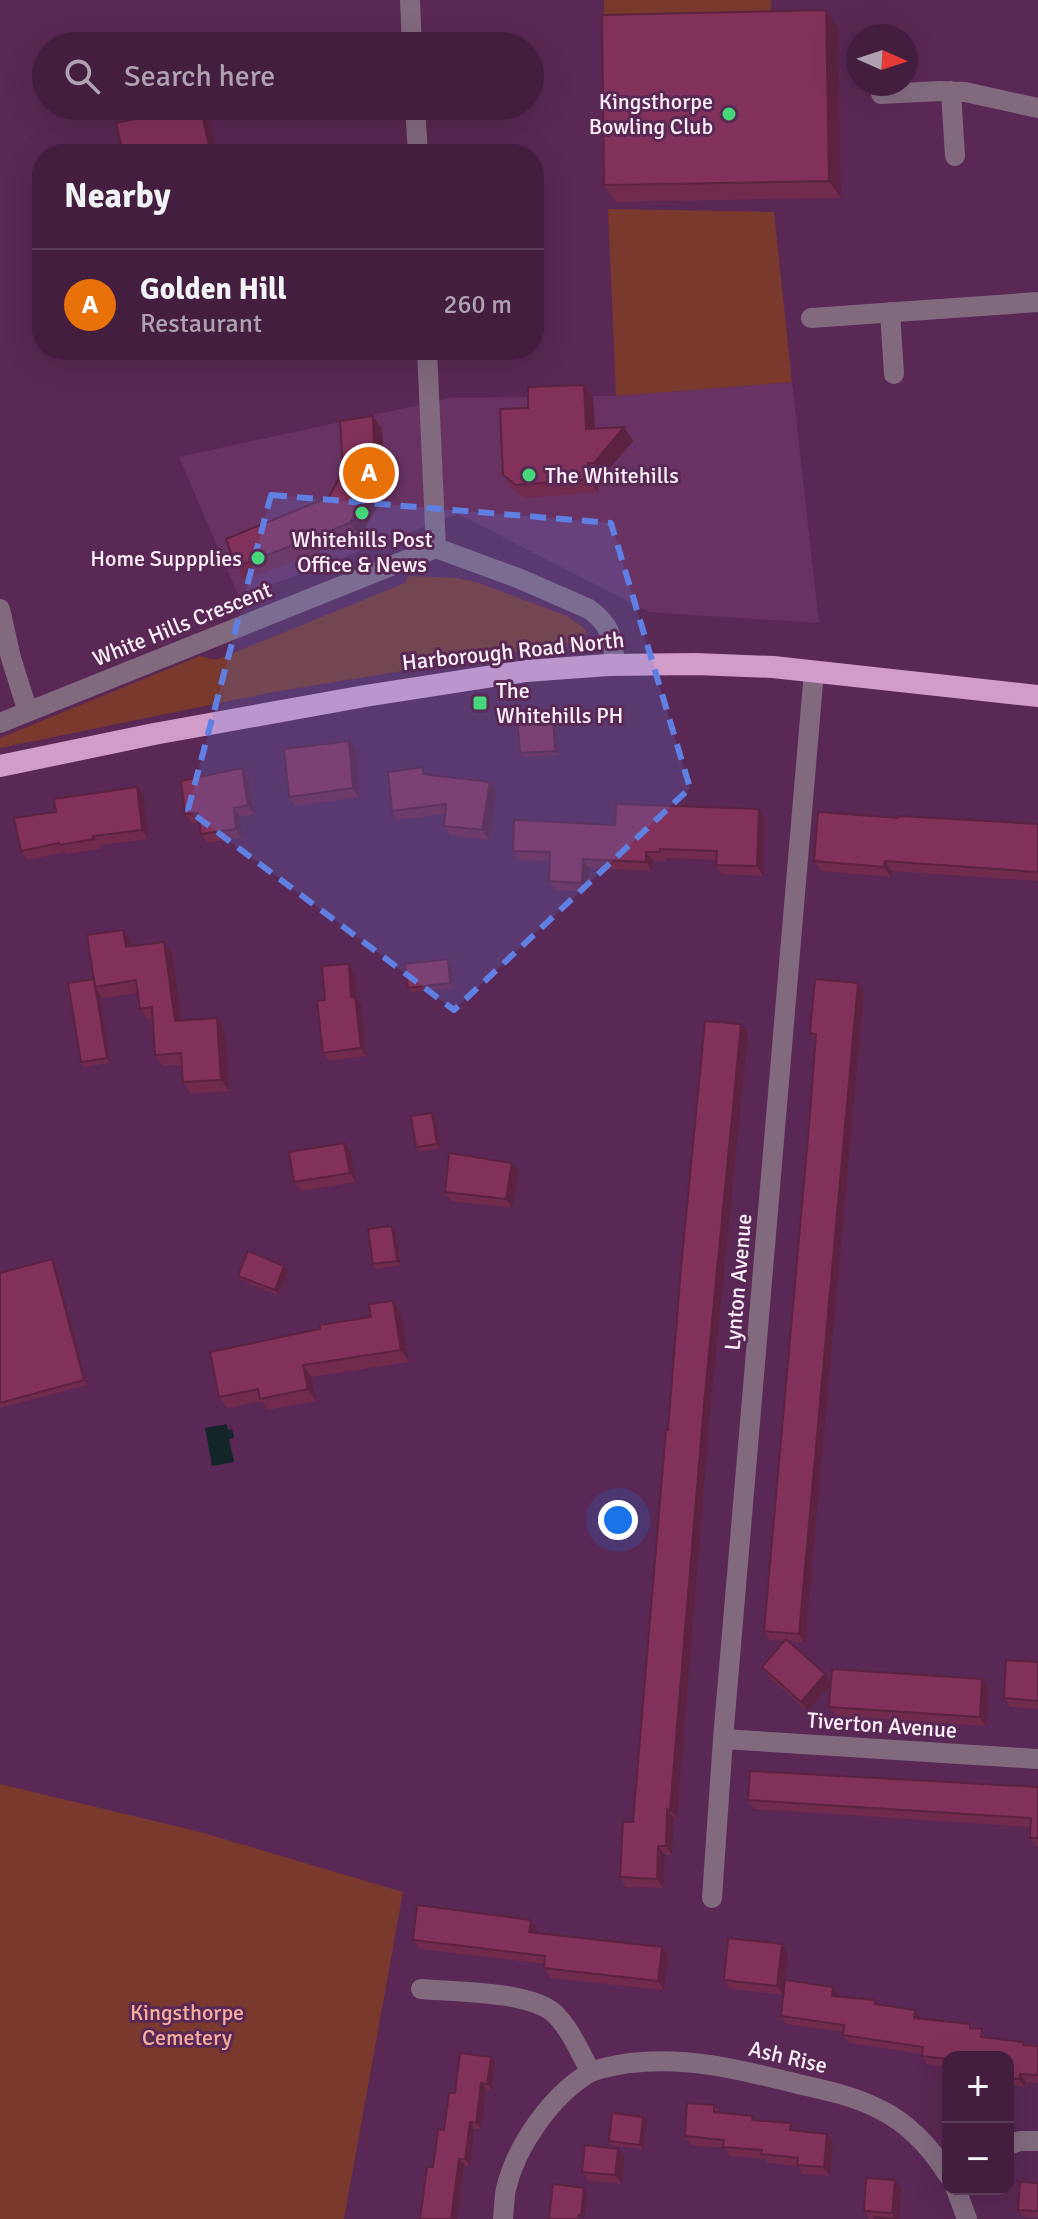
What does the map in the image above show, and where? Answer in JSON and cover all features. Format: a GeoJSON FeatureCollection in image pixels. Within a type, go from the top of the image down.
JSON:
{"type":"FeatureCollection","features":[{"type":"Feature","properties":{"kind":"highway","name":"Harborough Road North"},"geometry":{"type":"LineString","coordinates":[[0,766],[380,693],[526,671],[615,664],[735,665],[1038,696]]}},
{"type":"Feature","properties":{"kind":"street"},"geometry":{"type":"LineString","coordinates":[[410,0],[411,32]]}},
{"type":"Feature","properties":{"kind":"street"},"geometry":{"type":"LineString","coordinates":[[951,91],[955,156]]}},
{"type":"Feature","properties":{"kind":"street"},"geometry":{"type":"LineString","coordinates":[[918,92],[951,91],[1038,108]]}},
{"type":"Feature","properties":{"kind":"street"},"geometry":{"type":"LineString","coordinates":[[416,120],[417,144]]}},
{"type":"Feature","properties":{"kind":"street"},"geometry":{"type":"LineString","coordinates":[[811,318],[1038,302]]}},
{"type":"Feature","properties":{"kind":"street"},"geometry":{"type":"LineString","coordinates":[[890,312],[894,374]]}},
{"type":"Feature","properties":{"kind":"street"},"geometry":{"type":"LineString","coordinates":[[427,360],[436,548],[518,578],[589,609],[611,633],[615,664]]}},
{"type":"Feature","properties":{"kind":"street","name":"White Hills Crescent"},"geometry":{"type":"LineString","coordinates":[[0,723],[436,548]]}},
{"type":"Feature","properties":{"kind":"street"},"geometry":{"type":"LineString","coordinates":[[0,609],[28,712]]}},
{"type":"Feature","properties":{"kind":"street","name":"Lynton Avenue"},"geometry":{"type":"LineString","coordinates":[[712,1898],[814,671]]}},
{"type":"Feature","properties":{"kind":"street","name":"Tiverton Avenue"},"geometry":{"type":"LineString","coordinates":[[723,1739],[1038,1759]]}},
{"type":"Feature","properties":{"kind":"street"},"geometry":{"type":"LineString","coordinates":[[421,1989],[516,1998],[537,2003],[553,2012],[567,2029],[591,2072]]}},
{"type":"Feature","properties":{"kind":"street","name":"Ash Rise"},"geometry":{"type":"LineString","coordinates":[[503,2219],[506,2188],[524,2142],[557,2098],[591,2072],[646,2061],[698,2062],[753,2072],[847,2096],[880,2109],[911,2130],[942,2165]]}},
{"type":"Feature","properties":{"kind":"street"},"geometry":{"type":"LineString","coordinates":[[1014,2143],[1038,2141]]}},
{"type":"Feature","properties":{"kind":"street","name":"Ash Rise"},"geometry":{"type":"LineString","coordinates":[[957,2195],[967,2219]]}},
{"type":"Feature","properties":{"kind":"highlighted area"},"geometry":{"type":"Polygon","coordinates":[[[271,495],[611,523],[690,788],[454,1010],[188,810],[271,495]]]}},
{"type":"Feature","properties":{"kind":"shaded area"},"geometry":{"type":"Polygon","coordinates":[[[792,382],[819,623],[649,612],[458,514],[239,597],[179,457],[451,398],[617,396],[792,382]]]}},
{"type":"Feature","properties":{"kind":"shaded area"},"geometry":{"type":"Polygon","coordinates":[[[227,1424],[234,1438],[229,1439],[234,1462],[212,1466],[205,1428],[227,1424]]]}},
{"type":"Feature","properties":{"kind":"green space"},"geometry":{"type":"Polygon","coordinates":[[[604,0],[771,0],[771,16],[604,18],[604,0]]]}},
{"type":"Feature","properties":{"kind":"green space"},"geometry":{"type":"Polygon","coordinates":[[[608,209],[774,212],[792,382],[616,396],[608,209]]]}},
{"type":"Feature","properties":{"kind":"green space"},"geometry":{"type":"Polygon","coordinates":[[[408,576],[458,578],[476,582],[567,616],[587,633],[577,641],[566,644],[268,693],[0,748],[0,738],[200,656],[216,660],[405,583],[408,576]]]}},
{"type":"Feature","properties":{"kind":"green space","name":"Kingsthorpe Cemetery"},"geometry":{"type":"Polygon","coordinates":[[[0,1784],[200,1832],[403,1892],[344,2219],[0,2219],[0,1784]]]}},
{"type":"Feature","properties":{"kind":"building"},"geometry":{"type":"Polygon","coordinates":[[[826,10],[829,181],[604,185],[602,15],[826,10]]]}},
{"type":"Feature","properties":{"kind":"building"},"geometry":{"type":"Polygon","coordinates":[[[130,120],[203,120],[209,144],[121,144],[116,123],[130,120]]]}},
{"type":"Feature","properties":{"kind":"building"},"geometry":{"type":"Polygon","coordinates":[[[584,385],[586,429],[624,427],[594,463],[588,463],[589,479],[516,485],[503,475],[500,409],[528,408],[528,387],[584,385]]]}},
{"type":"Feature","properties":{"kind":"building"},"geometry":{"type":"Polygon","coordinates":[[[373,416],[375,480],[350,523],[236,567],[226,539],[329,497],[343,471],[340,421],[373,416]]]}},
{"type":"Feature","properties":{"kind":"building"},"geometry":{"type":"Polygon","coordinates":[[[553,715],[555,751],[520,753],[517,717],[553,715]]]}},
{"type":"Feature","properties":{"kind":"building"},"geometry":{"type":"Polygon","coordinates":[[[349,741],[353,788],[289,797],[284,749],[349,741]]]}},
{"type":"Feature","properties":{"kind":"building"},"geometry":{"type":"Polygon","coordinates":[[[423,767],[423,774],[490,782],[482,830],[444,826],[446,804],[392,811],[388,772],[423,767]]]}},
{"type":"Feature","properties":{"kind":"building"},"geometry":{"type":"Polygon","coordinates":[[[242,768],[248,805],[234,808],[236,829],[201,834],[198,813],[185,814],[181,781],[242,768]]]}},
{"type":"Feature","properties":{"kind":"building"},"geometry":{"type":"Polygon","coordinates":[[[137,787],[142,830],[93,836],[94,839],[21,851],[14,818],[56,812],[54,799],[137,787]]]}},
{"type":"Feature","properties":{"kind":"building"},"geometry":{"type":"Polygon","coordinates":[[[616,804],[759,809],[757,866],[716,865],[717,851],[660,849],[659,852],[646,852],[646,862],[583,859],[582,883],[549,881],[550,852],[513,851],[514,820],[615,825],[616,804]]]}},
{"type":"Feature","properties":{"kind":"building"},"geometry":{"type":"Polygon","coordinates":[[[818,812],[1038,824],[1038,872],[885,861],[884,867],[814,861],[818,812]]]}},
{"type":"Feature","properties":{"kind":"building"},"geometry":{"type":"Polygon","coordinates":[[[123,930],[126,947],[164,942],[175,1021],[217,1018],[221,1080],[183,1082],[181,1053],[155,1055],[152,1007],[140,1009],[136,980],[95,987],[87,935],[123,930]]]}},
{"type":"Feature","properties":{"kind":"building"},"geometry":{"type":"Polygon","coordinates":[[[448,959],[450,983],[408,988],[405,964],[448,959]]]}},
{"type":"Feature","properties":{"kind":"building"},"geometry":{"type":"Polygon","coordinates":[[[349,964],[351,997],[355,997],[361,1048],[323,1053],[317,1001],[325,1000],[322,966],[349,964]]]}},
{"type":"Feature","properties":{"kind":"building"},"geometry":{"type":"Polygon","coordinates":[[[94,979],[107,1058],[81,1062],[68,983],[94,979]]]}},
{"type":"Feature","properties":{"kind":"building"},"geometry":{"type":"Polygon","coordinates":[[[815,979],[858,983],[799,1634],[764,1631],[809,1126],[816,1034],[810,1033],[815,979]]]}},
{"type":"Feature","properties":{"kind":"building"},"geometry":{"type":"Polygon","coordinates":[[[705,1021],[741,1024],[704,1404],[670,1810],[667,1809],[666,1846],[658,1846],[657,1879],[620,1877],[623,1822],[633,1822],[705,1021]]]}},
{"type":"Feature","properties":{"kind":"building"},"geometry":{"type":"Polygon","coordinates":[[[432,1113],[437,1144],[416,1147],[411,1116],[432,1113]]]}},
{"type":"Feature","properties":{"kind":"building"},"geometry":{"type":"Polygon","coordinates":[[[344,1143],[350,1173],[294,1182],[289,1152],[344,1143]]]}},
{"type":"Feature","properties":{"kind":"building"},"geometry":{"type":"Polygon","coordinates":[[[449,1153],[512,1163],[506,1199],[445,1192],[449,1153]]]}},
{"type":"Feature","properties":{"kind":"building"},"geometry":{"type":"Polygon","coordinates":[[[392,1226],[397,1261],[373,1264],[368,1229],[392,1226]]]}},
{"type":"Feature","properties":{"kind":"building"},"geometry":{"type":"Polygon","coordinates":[[[248,1251],[284,1266],[275,1290],[238,1276],[248,1251]]]}},
{"type":"Feature","properties":{"kind":"building"},"geometry":{"type":"Polygon","coordinates":[[[52,1259],[84,1380],[0,1403],[0,1273],[52,1259]]]}},
{"type":"Feature","properties":{"kind":"building"},"geometry":{"type":"Polygon","coordinates":[[[393,1301],[401,1350],[303,1365],[308,1389],[260,1399],[258,1389],[219,1397],[210,1352],[320,1329],[320,1325],[371,1317],[369,1304],[393,1301]]]}},
{"type":"Feature","properties":{"kind":"building"},"geometry":{"type":"Polygon","coordinates":[[[786,1639],[825,1674],[801,1702],[762,1667],[786,1639]]]}},
{"type":"Feature","properties":{"kind":"building"},"geometry":{"type":"Polygon","coordinates":[[[1006,1660],[1038,1662],[1038,1701],[1004,1698],[1006,1660]]]}},
{"type":"Feature","properties":{"kind":"building"},"geometry":{"type":"Polygon","coordinates":[[[832,1669],[982,1679],[980,1717],[829,1707],[832,1669]]]}},
{"type":"Feature","properties":{"kind":"building"},"geometry":{"type":"Polygon","coordinates":[[[750,1771],[1038,1787],[1038,1838],[1030,1838],[1031,1818],[748,1800],[750,1771]]]}},
{"type":"Feature","properties":{"kind":"building"},"geometry":{"type":"Polygon","coordinates":[[[417,1905],[531,1920],[529,1932],[662,1947],[658,1981],[544,1968],[545,1956],[413,1940],[417,1905]]]}},
{"type":"Feature","properties":{"kind":"building"},"geometry":{"type":"Polygon","coordinates":[[[728,1938],[782,1944],[777,1986],[724,1980],[728,1938]]]}},
{"type":"Feature","properties":{"kind":"building"},"geometry":{"type":"Polygon","coordinates":[[[785,1980],[833,1987],[832,1996],[875,2000],[875,2004],[915,2010],[914,2018],[970,2024],[970,2028],[982,2029],[981,2037],[1038,2046],[1038,2075],[1020,2074],[1019,2079],[1014,2079],[1014,2051],[942,2051],[942,2058],[922,2056],[923,2047],[843,2035],[844,2025],[781,2016],[785,1980]]]}},
{"type":"Feature","properties":{"kind":"building"},"geometry":{"type":"Polygon","coordinates":[[[460,2053],[491,2057],[487,2084],[481,2083],[476,2123],[470,2122],[465,2159],[459,2159],[451,2219],[420,2219],[427,2167],[433,2167],[438,2129],[444,2130],[449,2093],[455,2093],[460,2053]]]}},
{"type":"Feature","properties":{"kind":"building"},"geometry":{"type":"Polygon","coordinates":[[[687,2103],[714,2105],[714,2112],[753,2116],[752,2120],[791,2123],[790,2130],[827,2134],[824,2167],[797,2165],[798,2158],[761,2154],[762,2150],[723,2147],[724,2140],[685,2136],[687,2103]]]}},
{"type":"Feature","properties":{"kind":"building"},"geometry":{"type":"Polygon","coordinates":[[[612,2113],[643,2117],[640,2145],[609,2141],[612,2113]]]}},
{"type":"Feature","properties":{"kind":"building"},"geometry":{"type":"Polygon","coordinates":[[[585,2145],[618,2149],[615,2175],[582,2172],[585,2145]]]}},
{"type":"Feature","properties":{"kind":"building"},"geometry":{"type":"Polygon","coordinates":[[[866,2178],[895,2180],[892,2213],[864,2211],[866,2178]]]}},
{"type":"Feature","properties":{"kind":"building"},"geometry":{"type":"Polygon","coordinates":[[[1020,2182],[1038,2183],[1038,2211],[1018,2210],[1020,2182]]]}},
{"type":"Feature","properties":{"kind":"building"},"geometry":{"type":"Polygon","coordinates":[[[553,2184],[584,2188],[578,2219],[549,2219],[553,2184]]]}},
{"type":"Feature","properties":{"kind":"place","name":"Kingsthorpe Bowling Club"},"geometry":{"type":"Point","coordinates":[729,114]}},
{"type":"Feature","properties":{"kind":"place","name":"Golden Hill"},"geometry":{"type":"Point","coordinates":[369,473]}},
{"type":"Feature","properties":{"kind":"place","name":"The Whitehills"},"geometry":{"type":"Point","coordinates":[529,475]}},
{"type":"Feature","properties":{"kind":"place","name":"Whitehills Post Office & News"},"geometry":{"type":"Point","coordinates":[362,513]}},
{"type":"Feature","properties":{"kind":"place","name":"Home Suppplies"},"geometry":{"type":"Point","coordinates":[258,558]}},
{"type":"Feature","properties":{"kind":"place","name":"The Whitehills PH"},"geometry":{"type":"Point","coordinates":[480,703]}}]}
